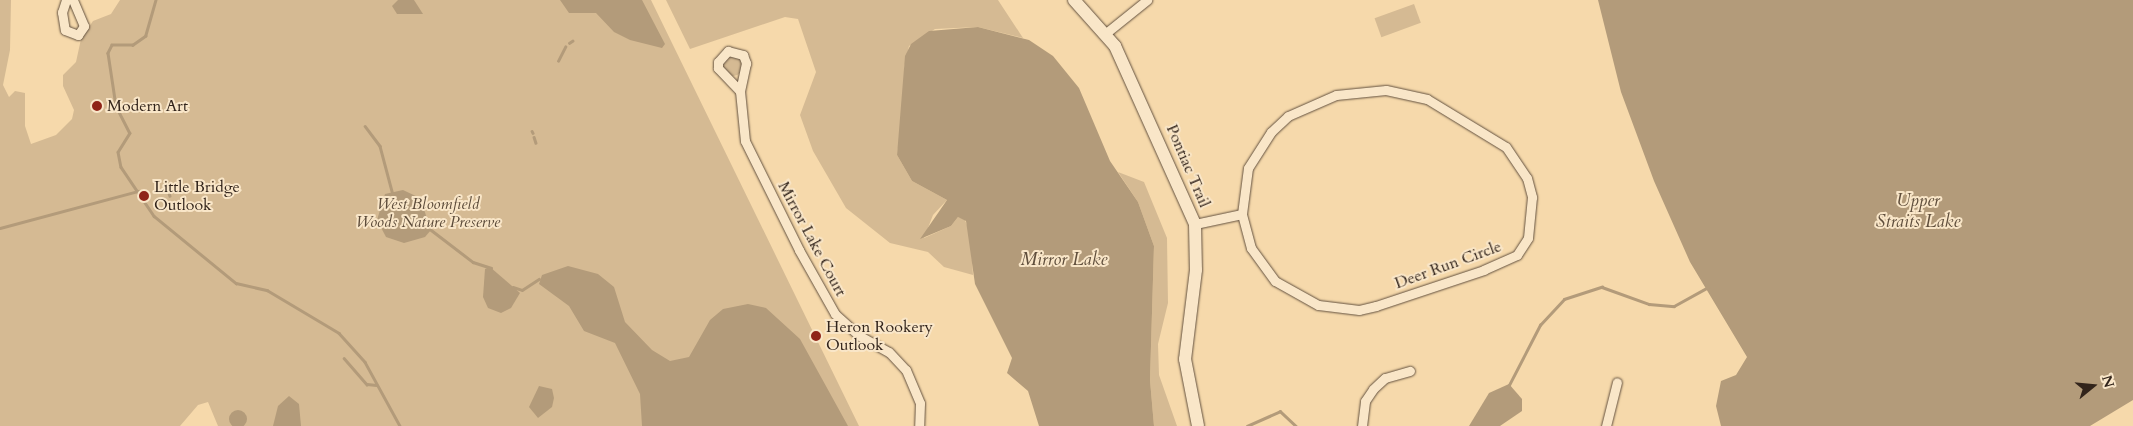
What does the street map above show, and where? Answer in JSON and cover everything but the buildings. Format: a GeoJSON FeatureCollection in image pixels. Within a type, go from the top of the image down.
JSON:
{"type":"FeatureCollection","features":[{"type":"Feature","properties":{"kind":"main road","name":"Pontiac Trail"},"geometry":{"type":"LineString","coordinates":[[1074,0],[1106,33],[1148,113],[1195,224],[1196,270],[1185,359],[1198,426]]}},
{"type":"Feature","properties":{"kind":"street"},"geometry":{"type":"LineString","coordinates":[[66,0],[62,12],[65,30],[78,35],[84,26],[73,0]]}},
{"type":"Feature","properties":{"kind":"street"},"geometry":{"type":"LineString","coordinates":[[1106,33],[1147,0]]}},
{"type":"Feature","properties":{"kind":"street","name":"Deer Run Circle"},"geometry":{"type":"LineString","coordinates":[[1386,90],[1427,99],[1506,147],[1527,178],[1532,215],[1528,238],[1517,255],[1359,310],[1318,305],[1275,281],[1251,248],[1242,214],[1248,168],[1271,132],[1288,116],[1336,95],[1386,90]]}},
{"type":"Feature","properties":{"kind":"street","name":"Mirror Lake Court"},"geometry":{"type":"LineString","coordinates":[[740,91],[745,141],[814,280],[848,327],[889,352],[906,370],[920,404],[919,426]]}},
{"type":"Feature","properties":{"kind":"street"},"geometry":{"type":"LineString","coordinates":[[1195,224],[1242,214]]}},
{"type":"Feature","properties":{"kind":"street"},"geometry":{"type":"LineString","coordinates":[[1362,426],[1365,401],[1373,389],[1385,378],[1410,371]]}},
{"type":"Feature","properties":{"kind":"street"},"geometry":{"type":"LineString","coordinates":[[1606,426],[1617,382]]}},
{"type":"Feature","properties":{"kind":"green space","name":"West Bloomfield Woods Nature Preserve"},"geometry":{"type":"Polygon","coordinates":[[[0,0],[11,0],[10,50],[3,85],[9,97],[15,91],[25,93],[25,126],[31,144],[56,135],[72,119],[74,110],[63,86],[63,75],[76,62],[81,39],[93,21],[111,14],[120,0],[651,0],[859,426],[218,426],[208,402],[198,405],[180,426],[0,426],[0,0]]]}},
{"type":"Feature","properties":{"kind":"green space"},"geometry":{"type":"Polygon","coordinates":[[[666,0],[998,0],[1023,38],[978,27],[935,29],[909,46],[904,68],[905,94],[897,155],[912,181],[947,200],[933,215],[924,238],[951,226],[958,217],[964,218],[970,232],[973,275],[944,267],[928,252],[890,243],[846,208],[813,151],[800,115],[816,72],[798,19],[785,17],[690,49],[666,0]]]}},
{"type":"Feature","properties":{"kind":"green space"},"geometry":{"type":"Polygon","coordinates":[[[1414,4],[1421,23],[1381,37],[1375,18],[1414,4]]]}},
{"type":"Feature","properties":{"kind":"green space"},"geometry":{"type":"Polygon","coordinates":[[[733,56],[740,59],[743,66],[740,73],[733,76],[726,73],[723,66],[726,59],[733,56]]]}},
{"type":"Feature","properties":{"kind":"green space"},"geometry":{"type":"Polygon","coordinates":[[[1118,172],[1144,182],[1167,238],[1168,303],[1158,344],[1159,375],[1177,426],[1154,426],[1150,380],[1154,246],[1138,202],[1118,172]]]}},
{"type":"Feature","properties":{"kind":"water"},"geometry":{"type":"Polygon","coordinates":[[[398,0],[414,0],[423,14],[397,14],[392,6],[398,0]]]}},
{"type":"Feature","properties":{"kind":"water"},"geometry":{"type":"Polygon","coordinates":[[[560,0],[642,0],[665,44],[662,48],[630,40],[614,32],[596,13],[569,13],[560,0]]]}},
{"type":"Feature","properties":{"kind":"water","name":"Upper Straits Lake"},"geometry":{"type":"Polygon","coordinates":[[[1598,0],[2133,0],[2133,400],[2090,426],[1721,426],[1716,406],[1721,381],[1736,375],[1747,357],[1690,262],[1654,181],[1621,92],[1598,0]]]}},
{"type":"Feature","properties":{"kind":"water","name":"Mirror Lake"},"geometry":{"type":"Polygon","coordinates":[[[978,27],[1029,40],[1053,56],[1079,88],[1110,161],[1138,202],[1154,246],[1150,380],[1154,426],[1039,426],[1028,391],[1007,373],[1012,358],[975,284],[966,221],[958,217],[951,226],[920,239],[947,200],[912,181],[897,155],[905,56],[911,44],[929,31],[978,27]]]}},
{"type":"Feature","properties":{"kind":"water"},"geometry":{"type":"Polygon","coordinates":[[[403,190],[420,198],[431,230],[425,237],[404,243],[386,237],[377,220],[385,194],[403,190]]]}},
{"type":"Feature","properties":{"kind":"water"},"geometry":{"type":"Polygon","coordinates":[[[568,266],[598,274],[614,287],[625,322],[652,350],[670,361],[689,357],[710,320],[723,309],[748,304],[766,308],[800,339],[848,426],[642,426],[640,394],[615,343],[584,331],[569,306],[539,284],[542,275],[568,266]]]}},
{"type":"Feature","properties":{"kind":"water"},"geometry":{"type":"Polygon","coordinates":[[[490,267],[520,293],[511,308],[501,313],[488,308],[483,297],[485,269],[490,267]]]}},
{"type":"Feature","properties":{"kind":"water"},"geometry":{"type":"Polygon","coordinates":[[[1509,384],[1522,399],[1522,411],[1500,426],[1469,426],[1489,393],[1509,384]]]}},
{"type":"Feature","properties":{"kind":"water"},"geometry":{"type":"Polygon","coordinates":[[[539,386],[552,389],[554,398],[552,407],[538,418],[529,407],[539,386]]]}},
{"type":"Feature","properties":{"kind":"water"},"geometry":{"type":"Polygon","coordinates":[[[289,396],[299,404],[301,426],[273,426],[278,406],[289,396]]]}},
{"type":"Feature","properties":{"kind":"water"},"geometry":{"type":"Polygon","coordinates":[[[238,410],[244,413],[247,419],[244,425],[238,428],[232,425],[229,419],[232,413],[238,410]]]}},
{"type":"Feature","properties":{"kind":"waterway"},"geometry":{"type":"LineString","coordinates":[[156,0],[146,36],[133,45],[112,45],[108,53],[116,106],[130,133],[118,152],[121,167],[154,216],[236,283],[267,290],[339,333],[365,362],[400,426]]}},
{"type":"Feature","properties":{"kind":"waterway"},"geometry":{"type":"LineString","coordinates":[[558,61],[565,47]]}},
{"type":"Feature","properties":{"kind":"waterway"},"geometry":{"type":"LineString","coordinates":[[365,126],[380,146],[393,195]]}},
{"type":"Feature","properties":{"kind":"waterway"},"geometry":{"type":"LineString","coordinates":[[534,137],[536,143]]}},
{"type":"Feature","properties":{"kind":"waterway"},"geometry":{"type":"LineString","coordinates":[[168,190],[170,196]]}},
{"type":"Feature","properties":{"kind":"waterway"},"geometry":{"type":"LineString","coordinates":[[0,228],[138,191]]}},
{"type":"Feature","properties":{"kind":"waterway"},"geometry":{"type":"LineString","coordinates":[[430,229],[473,262],[491,268]]}},
{"type":"Feature","properties":{"kind":"waterway"},"geometry":{"type":"LineString","coordinates":[[513,287],[522,290],[539,279]]}},
{"type":"Feature","properties":{"kind":"waterway"},"geometry":{"type":"LineString","coordinates":[[1508,387],[1540,325],[1564,299],[1602,287],[1649,304],[1674,306],[1708,287]]}},
{"type":"Feature","properties":{"kind":"waterway"},"geometry":{"type":"LineString","coordinates":[[344,358],[367,384],[376,385]]}},
{"type":"Feature","properties":{"kind":"waterway"},"geometry":{"type":"LineString","coordinates":[[1247,426],[1280,411],[1296,426]]}},
{"type":"Feature","properties":{"kind":"place","name":"Modern Art"},"geometry":{"type":"Point","coordinates":[97,106]}},
{"type":"Feature","properties":{"kind":"place","name":"Little Bridge Outlook"},"geometry":{"type":"Point","coordinates":[144,196]}},
{"type":"Feature","properties":{"kind":"place","name":"Heron Rookery Outlook"},"geometry":{"type":"Point","coordinates":[816,336]}}]}
